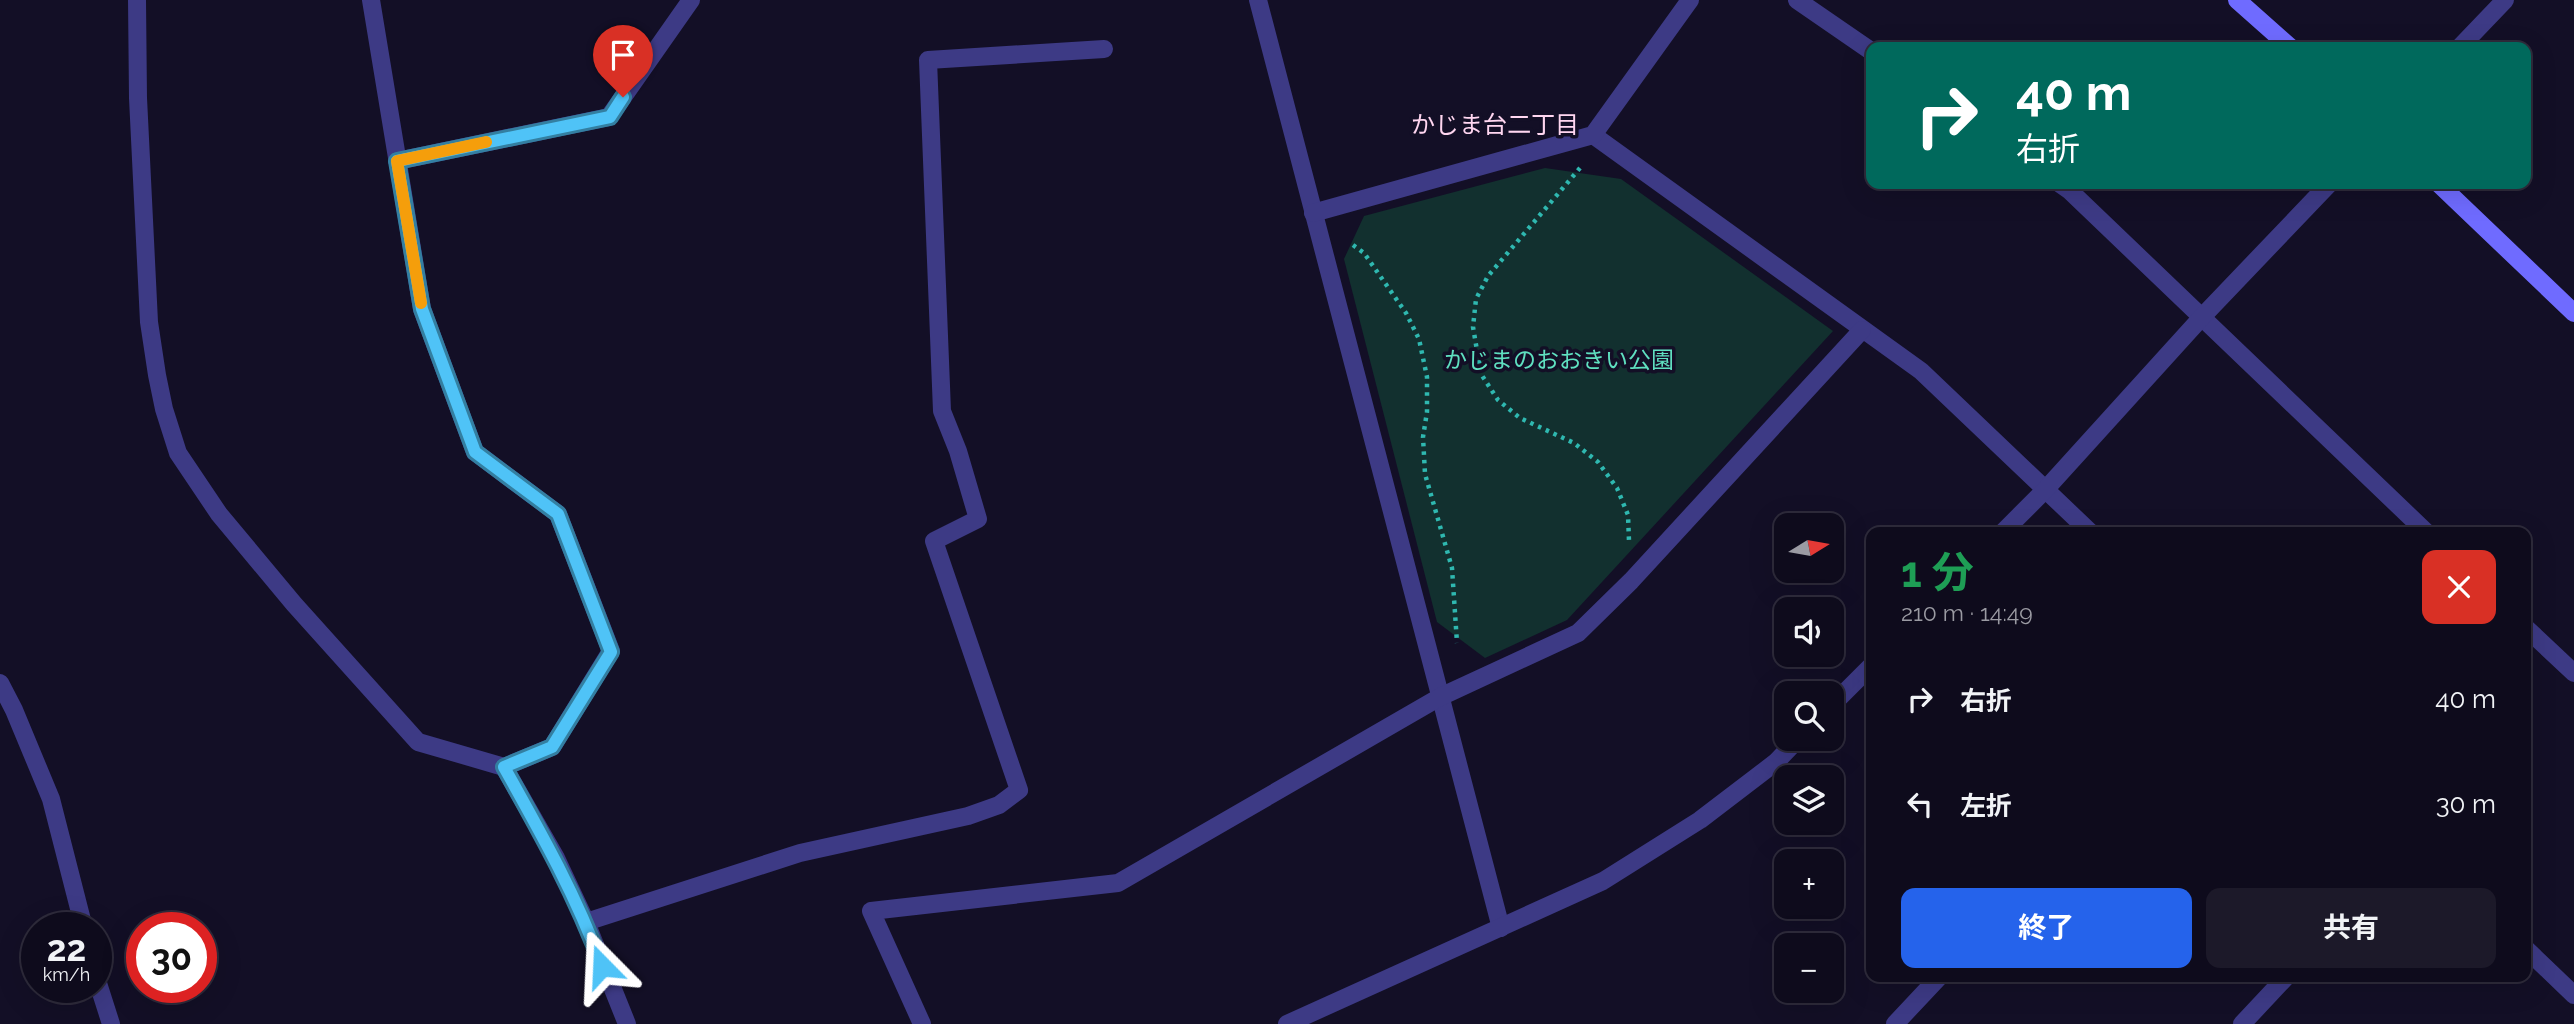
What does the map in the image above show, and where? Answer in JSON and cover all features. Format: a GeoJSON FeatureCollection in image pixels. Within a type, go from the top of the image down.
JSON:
{"type":"FeatureCollection","features":[{"type":"Feature","properties":{"kind":"street"},"geometry":{"type":"LineString","coordinates":[[137,0],[138,98],[149,322],[163,409],[178,453],[219,514],[294,604],[418,742],[504,767],[552,747],[611,652],[558,514],[475,452],[422,309],[370,0]]}},
{"type":"Feature","properties":{"kind":"street"},"geometry":{"type":"LineString","coordinates":[[397,161],[610,117],[691,0]]}},
{"type":"Feature","properties":{"kind":"street"},"geometry":{"type":"LineString","coordinates":[[1258,0],[1501,928]]}},
{"type":"Feature","properties":{"kind":"street"},"geometry":{"type":"LineString","coordinates":[[1313,213],[1593,135],[1690,0]]}},
{"type":"Feature","properties":{"kind":"street"},"geometry":{"type":"LineString","coordinates":[[1797,0],[1866,48]]}},
{"type":"Feature","properties":{"kind":"street"},"geometry":{"type":"LineString","coordinates":[[2237,0],[2284,42]]}},
{"type":"Feature","properties":{"kind":"street"},"geometry":{"type":"LineString","coordinates":[[2465,42],[2505,0]]}},
{"type":"Feature","properties":{"kind":"street"},"geometry":{"type":"LineString","coordinates":[[586,922],[800,853],[968,816],[999,805],[1019,790],[934,541],[978,519],[958,451],[942,411],[928,60],[1104,50]]}},
{"type":"Feature","properties":{"kind":"street"},"geometry":{"type":"LineString","coordinates":[[1593,135],[1921,371],[2085,527]]}},
{"type":"Feature","properties":{"kind":"street"},"geometry":{"type":"LineString","coordinates":[[2067,189],[2421,527]]}},
{"type":"Feature","properties":{"kind":"street"},"geometry":{"type":"LineString","coordinates":[[2008,527],[2324,189]]}},
{"type":"Feature","properties":{"kind":"street"},"geometry":{"type":"LineString","coordinates":[[2444,189],[2574,313]]}},
{"type":"Feature","properties":{"kind":"street"},"geometry":{"type":"LineString","coordinates":[[922,1024],[871,911],[1118,883],[1440,697],[1578,634],[1631,581],[1862,330]]}},
{"type":"Feature","properties":{"kind":"street"},"geometry":{"type":"LineString","coordinates":[[2531,633],[2574,673]]}},
{"type":"Feature","properties":{"kind":"street"},"geometry":{"type":"LineString","coordinates":[[1844,693],[1866,671]]}},
{"type":"Feature","properties":{"kind":"street"},"geometry":{"type":"LineString","coordinates":[[0,683],[51,799],[79,912]]}},
{"type":"Feature","properties":{"kind":"street"},"geometry":{"type":"LineString","coordinates":[[1287,1024],[1603,881],[1700,820],[1787,751]]}},
{"type":"Feature","properties":{"kind":"street"},"geometry":{"type":"LineString","coordinates":[[504,767],[556,858],[586,922],[627,1024]]}},
{"type":"Feature","properties":{"kind":"street"},"geometry":{"type":"LineString","coordinates":[[2531,954],[2574,995]]}},
{"type":"Feature","properties":{"kind":"street"},"geometry":{"type":"LineString","coordinates":[[1895,1024],[1934,982]]}},
{"type":"Feature","properties":{"kind":"street"},"geometry":{"type":"LineString","coordinates":[[2242,1024],[2281,982]]}},
{"type":"Feature","properties":{"kind":"street"},"geometry":{"type":"LineString","coordinates":[[104,1003],[111,1024]]}},
{"type":"Feature","properties":{"kind":"path"},"geometry":{"type":"LineString","coordinates":[[1593,135],[1578,173],[1488,276],[1476,299],[1473,327],[1481,374],[1498,400],[1520,418],[1574,443],[1598,462],[1617,488],[1628,515],[1631,581]]}},
{"type":"Feature","properties":{"kind":"path"},"geometry":{"type":"LineString","coordinates":[[1352,245],[1364,253],[1406,313],[1419,338],[1427,377],[1427,412],[1423,437],[1425,474],[1452,568],[1458,639],[1454,651]]}},
{"type":"Feature","properties":{"kind":"green space","name":"かじまのおおきい公園"},"geometry":{"type":"Polygon","coordinates":[[[1545,168],[1621,179],[1833,331],[1567,620],[1485,658],[1437,622],[1344,259],[1364,216],[1545,168]]]}},
{"type":"Feature","properties":{"kind":"slow traffic"},"geometry":{"type":"LineString","coordinates":[[421,303],[397,161],[486,142]]}},
{"type":"Feature","properties":{"kind":"district","name":"かじま台二丁目"},"geometry":{"type":"Point","coordinates":[1495,124]}},
{"type":"Feature","properties":{"kind":"route"},"geometry":{"type":"LineString","coordinates":[[602,966],[586,922],[556,858],[504,767],[552,747],[611,652],[558,514],[475,452],[422,309],[397,161],[610,117],[623,97]]}}]}
